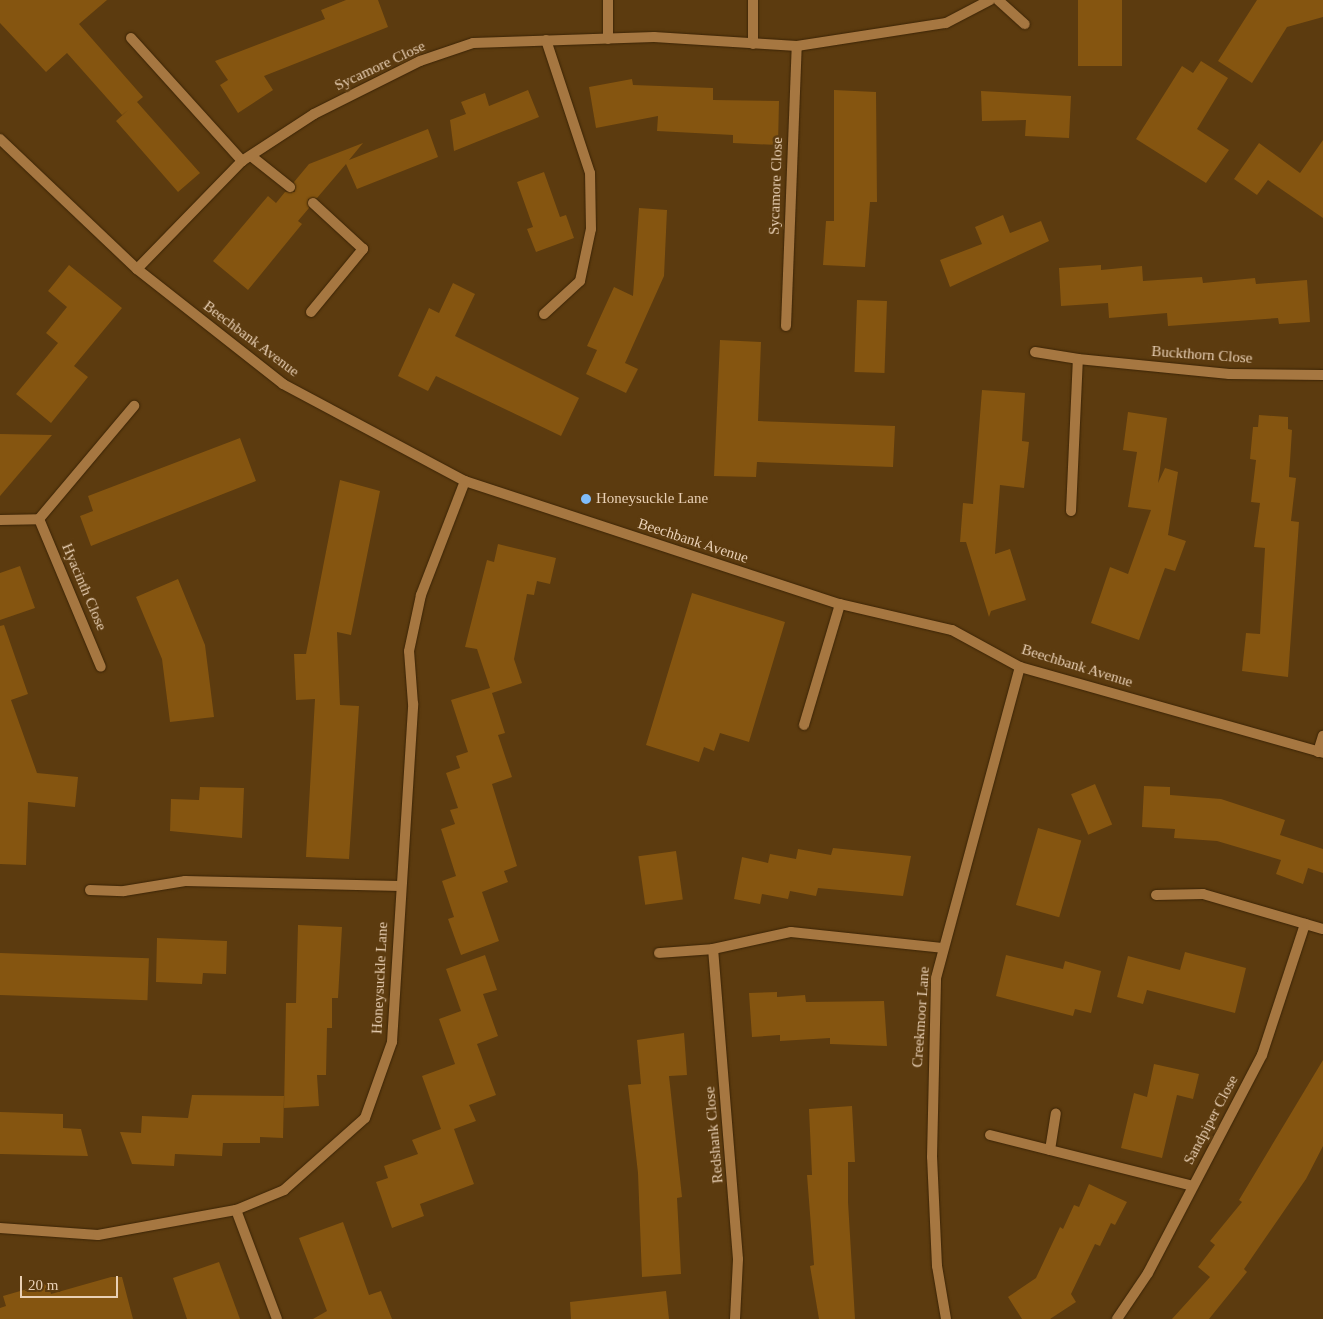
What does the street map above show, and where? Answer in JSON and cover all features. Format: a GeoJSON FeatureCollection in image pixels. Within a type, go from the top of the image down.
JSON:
{"type":"FeatureCollection","features":[{"type":"Feature","properties":{"kind":"street"},"geometry":{"type":"LineString","coordinates":[[608,0],[608,39]]}},
{"type":"Feature","properties":{"kind":"street"},"geometry":{"type":"LineString","coordinates":[[753,0],[753,44]]}},
{"type":"Feature","properties":{"kind":"street","name":"Sycamore Close"},"geometry":{"type":"LineString","coordinates":[[137,268],[246,158],[314,114],[420,61],[473,43],[608,39],[797,46],[946,23],[990,0]]}},
{"type":"Feature","properties":{"kind":"street"},"geometry":{"type":"LineString","coordinates":[[998,0],[1025,24]]}},
{"type":"Feature","properties":{"kind":"street"},"geometry":{"type":"LineString","coordinates":[[131,38],[246,158],[290,187]]}},
{"type":"Feature","properties":{"kind":"street"},"geometry":{"type":"LineString","coordinates":[[544,314],[580,281],[591,229],[590,173],[546,40]]}},
{"type":"Feature","properties":{"kind":"street","name":"Sycamore Close"},"geometry":{"type":"LineString","coordinates":[[786,326],[797,46]]}},
{"type":"Feature","properties":{"kind":"street","name":"Beechbank Avenue"},"geometry":{"type":"LineString","coordinates":[[0,139],[137,268],[283,384],[465,481],[840,604],[952,630],[1020,667],[1321,752]]}},
{"type":"Feature","properties":{"kind":"street"},"geometry":{"type":"LineString","coordinates":[[311,312],[362,249],[313,203]]}},
{"type":"Feature","properties":{"kind":"street","name":"Buckthorn Close"},"geometry":{"type":"LineString","coordinates":[[1035,352],[1078,359],[1229,374],[1323,375]]}},
{"type":"Feature","properties":{"kind":"street"},"geometry":{"type":"LineString","coordinates":[[1071,511],[1078,359]]}},
{"type":"Feature","properties":{"kind":"street"},"geometry":{"type":"LineString","coordinates":[[0,520],[40,519],[134,406]]}},
{"type":"Feature","properties":{"kind":"street","name":"Honeysuckle Lane"},"geometry":{"type":"LineString","coordinates":[[0,1228],[98,1236],[236,1210],[284,1190],[365,1118],[392,1042],[400,886],[413,704],[409,651],[421,595],[465,481]]}},
{"type":"Feature","properties":{"kind":"street","name":"Hyacinth Close"},"geometry":{"type":"LineString","coordinates":[[40,519],[101,667]]}},
{"type":"Feature","properties":{"kind":"street"},"geometry":{"type":"LineString","coordinates":[[804,725],[840,604]]}},
{"type":"Feature","properties":{"kind":"street","name":"Creekmoor Lane"},"geometry":{"type":"LineString","coordinates":[[946,1319],[937,1266],[932,1156],[932,1044],[942,948],[1020,667]]}},
{"type":"Feature","properties":{"kind":"street"},"geometry":{"type":"LineString","coordinates":[[1321,752],[1323,736]]}},
{"type":"Feature","properties":{"kind":"street"},"geometry":{"type":"LineString","coordinates":[[90,890],[124,891],[185,881],[400,886]]}},
{"type":"Feature","properties":{"kind":"street"},"geometry":{"type":"LineString","coordinates":[[1156,896],[1203,894],[1323,929]]}},
{"type":"Feature","properties":{"kind":"street","name":"Sandpiper Close"},"geometry":{"type":"LineString","coordinates":[[1117,1319],[1148,1273],[1262,1055],[1305,924]]}},
{"type":"Feature","properties":{"kind":"street"},"geometry":{"type":"LineString","coordinates":[[659,953],[713,949],[791,932],[942,948]]}},
{"type":"Feature","properties":{"kind":"street","name":"Redshank Close"},"geometry":{"type":"LineString","coordinates":[[713,949],[736,1241],[735,1319]]}},
{"type":"Feature","properties":{"kind":"street"},"geometry":{"type":"LineString","coordinates":[[1050,1150],[1056,1113]]}},
{"type":"Feature","properties":{"kind":"street"},"geometry":{"type":"LineString","coordinates":[[990,1135],[1193,1186]]}},
{"type":"Feature","properties":{"kind":"street"},"geometry":{"type":"LineString","coordinates":[[236,1210],[277,1319]]}},
{"type":"Feature","properties":{"kind":"building"},"geometry":{"type":"Polygon","coordinates":[[[0,0],[107,0],[79,24],[143,97],[137,102],[200,173],[178,192],[116,121],[128,110],[122,115],[67,53],[46,72],[0,23],[0,0]]]}},
{"type":"Feature","properties":{"kind":"building"},"geometry":{"type":"Polygon","coordinates":[[[346,0],[378,0],[388,27],[264,76],[273,90],[238,113],[220,85],[228,80],[215,61],[325,19],[321,10],[346,0]]]}},
{"type":"Feature","properties":{"kind":"building"},"geometry":{"type":"Polygon","coordinates":[[[1078,0],[1122,0],[1122,66],[1078,66],[1078,0]]]}},
{"type":"Feature","properties":{"kind":"building"},"geometry":{"type":"Polygon","coordinates":[[[1257,0],[1323,0],[1323,17],[1287,27],[1252,83],[1218,61],[1257,0]]]}},
{"type":"Feature","properties":{"kind":"building"},"geometry":{"type":"Polygon","coordinates":[[[1201,61],[1228,78],[1197,129],[1229,150],[1206,183],[1136,139],[1182,66],[1193,73],[1201,61]]]}},
{"type":"Feature","properties":{"kind":"building"},"geometry":{"type":"Polygon","coordinates":[[[632,79],[633,85],[713,88],[713,100],[779,101],[778,145],[733,143],[733,135],[657,131],[658,116],[596,128],[589,87],[632,79]]]}},
{"type":"Feature","properties":{"kind":"building"},"geometry":{"type":"Polygon","coordinates":[[[528,90],[539,117],[454,151],[450,120],[466,114],[461,102],[485,93],[489,106],[528,90]]]}},
{"type":"Feature","properties":{"kind":"building"},"geometry":{"type":"Polygon","coordinates":[[[834,90],[876,92],[877,202],[870,202],[865,267],[823,265],[826,221],[834,221],[834,90]]]}},
{"type":"Feature","properties":{"kind":"building"},"geometry":{"type":"Polygon","coordinates":[[[981,91],[1071,96],[1069,138],[1025,136],[1026,120],[982,121],[981,91]]]}},
{"type":"Feature","properties":{"kind":"building"},"geometry":{"type":"Polygon","coordinates":[[[428,129],[438,157],[357,189],[346,164],[317,198],[308,199],[309,208],[298,221],[302,224],[248,290],[213,261],[268,196],[276,203],[285,192],[295,192],[294,182],[309,164],[363,143],[349,160],[428,129]]]}},
{"type":"Feature","properties":{"kind":"building"},"geometry":{"type":"Polygon","coordinates":[[[1323,140],[1323,218],[1268,180],[1257,195],[1234,179],[1259,143],[1300,173],[1323,140]]]}},
{"type":"Feature","properties":{"kind":"building"},"geometry":{"type":"Polygon","coordinates":[[[544,172],[560,217],[566,215],[574,238],[536,252],[527,229],[533,227],[517,182],[544,172]]]}},
{"type":"Feature","properties":{"kind":"building"},"geometry":{"type":"Polygon","coordinates":[[[639,208],[667,210],[664,276],[625,363],[638,369],[626,393],[586,374],[597,350],[587,346],[614,287],[633,296],[639,208]]]}},
{"type":"Feature","properties":{"kind":"building"},"geometry":{"type":"Polygon","coordinates":[[[1003,215],[1010,233],[1041,221],[1049,241],[950,287],[940,260],[982,244],[975,227],[1003,215]]]}},
{"type":"Feature","properties":{"kind":"building"},"geometry":{"type":"Polygon","coordinates":[[[69,265],[122,308],[74,366],[88,377],[51,423],[16,394],[58,343],[46,333],[67,307],[48,291],[69,265]]]}},
{"type":"Feature","properties":{"kind":"building"},"geometry":{"type":"Polygon","coordinates":[[[1101,265],[1101,270],[1142,266],[1143,281],[1202,277],[1203,283],[1255,278],[1256,284],[1307,280],[1310,322],[1279,324],[1278,318],[1168,326],[1167,313],[1109,318],[1108,303],[1061,306],[1059,268],[1101,265]]]}},
{"type":"Feature","properties":{"kind":"building"},"geometry":{"type":"Polygon","coordinates":[[[453,283],[475,294],[455,336],[579,398],[561,436],[436,376],[428,391],[398,376],[429,308],[439,313],[453,283]]]}},
{"type":"Feature","properties":{"kind":"building"},"geometry":{"type":"Polygon","coordinates":[[[857,300],[887,301],[884,373],[854,372],[857,300]]]}},
{"type":"Feature","properties":{"kind":"building"},"geometry":{"type":"Polygon","coordinates":[[[720,340],[761,342],[758,421],[895,426],[893,467],[757,462],[756,477],[714,476],[720,340]]]}},
{"type":"Feature","properties":{"kind":"building"},"geometry":{"type":"Polygon","coordinates":[[[982,390],[1025,393],[1022,441],[1029,442],[1024,488],[1000,485],[995,554],[1010,549],[1026,600],[991,611],[989,617],[966,542],[960,542],[963,503],[973,504],[982,390]]]}},
{"type":"Feature","properties":{"kind":"building"},"geometry":{"type":"Polygon","coordinates":[[[1128,412],[1167,418],[1158,483],[1165,468],[1178,472],[1168,535],[1186,541],[1175,571],[1165,568],[1139,640],[1091,623],[1110,567],[1128,574],[1151,510],[1128,507],[1137,452],[1123,450],[1128,412]]]}},
{"type":"Feature","properties":{"kind":"building"},"geometry":{"type":"Polygon","coordinates":[[[1259,415],[1288,417],[1288,429],[1292,430],[1289,477],[1296,478],[1291,521],[1299,522],[1288,677],[1242,671],[1246,633],[1260,634],[1265,548],[1254,547],[1260,503],[1251,502],[1256,460],[1250,459],[1253,427],[1258,427],[1259,415]]]}},
{"type":"Feature","properties":{"kind":"building"},"geometry":{"type":"Polygon","coordinates":[[[0,434],[52,435],[0,496],[0,434]]]}},
{"type":"Feature","properties":{"kind":"building"},"geometry":{"type":"Polygon","coordinates":[[[240,438],[256,481],[91,546],[80,516],[93,511],[88,496],[240,438]]]}},
{"type":"Feature","properties":{"kind":"building"},"geometry":{"type":"Polygon","coordinates":[[[340,480],[380,491],[351,635],[337,632],[340,705],[359,706],[349,859],[306,857],[315,699],[296,700],[294,654],[306,654],[340,480]]]}},
{"type":"Feature","properties":{"kind":"building"},"geometry":{"type":"Polygon","coordinates":[[[498,544],[556,558],[550,584],[537,581],[534,595],[527,594],[514,659],[522,683],[492,693],[505,733],[498,735],[512,777],[492,784],[517,866],[504,871],[508,882],[482,892],[499,941],[461,955],[448,919],[454,917],[442,881],[456,876],[441,829],[455,824],[450,810],[458,808],[446,773],[460,768],[456,756],[468,752],[451,700],[490,688],[477,649],[465,647],[487,560],[494,562],[498,544]]]}},
{"type":"Feature","properties":{"kind":"building"},"geometry":{"type":"Polygon","coordinates":[[[20,566],[35,608],[0,620],[0,573],[20,566]]]}},
{"type":"Feature","properties":{"kind":"building"},"geometry":{"type":"Polygon","coordinates":[[[178,579],[205,645],[214,717],[170,722],[162,659],[136,597],[178,579]]]}},
{"type":"Feature","properties":{"kind":"building"},"geometry":{"type":"Polygon","coordinates":[[[692,593],[785,622],[749,742],[720,733],[714,751],[704,747],[699,762],[646,745],[692,593]]]}},
{"type":"Feature","properties":{"kind":"building"},"geometry":{"type":"Polygon","coordinates":[[[4,625],[28,694],[11,700],[37,773],[78,777],[75,807],[28,802],[26,865],[0,864],[0,626],[4,625]]]}},
{"type":"Feature","properties":{"kind":"building"},"geometry":{"type":"Polygon","coordinates":[[[1095,784],[1112,825],[1088,835],[1071,794],[1095,784]]]}},
{"type":"Feature","properties":{"kind":"building"},"geometry":{"type":"Polygon","coordinates":[[[1144,786],[1170,787],[1170,795],[1221,799],[1285,820],[1280,835],[1323,849],[1323,873],[1308,868],[1303,884],[1276,874],[1281,860],[1217,841],[1174,838],[1175,829],[1142,827],[1144,786]]]}},
{"type":"Feature","properties":{"kind":"building"},"geometry":{"type":"Polygon","coordinates":[[[200,787],[244,788],[242,838],[170,831],[171,799],[199,800],[200,787]]]}},
{"type":"Feature","properties":{"kind":"building"},"geometry":{"type":"Polygon","coordinates":[[[1038,828],[1081,840],[1059,917],[1016,905],[1038,828]]]}},
{"type":"Feature","properties":{"kind":"building"},"geometry":{"type":"Polygon","coordinates":[[[833,848],[911,856],[903,896],[818,888],[816,896],[790,891],[788,899],[762,894],[760,904],[734,899],[742,857],[768,863],[770,854],[796,859],[798,849],[831,855],[833,848]]]}},
{"type":"Feature","properties":{"kind":"building"},"geometry":{"type":"Polygon","coordinates":[[[676,851],[683,900],[645,905],[638,856],[676,851]]]}},
{"type":"Feature","properties":{"kind":"building"},"geometry":{"type":"Polygon","coordinates":[[[298,925],[342,927],[338,998],[332,998],[332,1028],[327,1028],[326,1075],[317,1075],[319,1106],[284,1108],[286,1003],[296,1003],[298,925]]]}},
{"type":"Feature","properties":{"kind":"building"},"geometry":{"type":"Polygon","coordinates":[[[157,938],[227,941],[226,974],[203,973],[202,984],[156,982],[157,938]]]}},
{"type":"Feature","properties":{"kind":"building"},"geometry":{"type":"Polygon","coordinates":[[[1185,952],[1246,968],[1235,1013],[1147,990],[1143,1004],[1117,997],[1128,956],[1180,970],[1185,952]]]}},
{"type":"Feature","properties":{"kind":"building"},"geometry":{"type":"Polygon","coordinates":[[[0,953],[149,958],[147,1000],[0,995],[0,953]]]}},
{"type":"Feature","properties":{"kind":"building"},"geometry":{"type":"Polygon","coordinates":[[[485,955],[497,990],[483,994],[498,1036],[477,1044],[496,1095],[469,1105],[476,1121],[454,1129],[474,1184],[420,1204],[424,1216],[392,1228],[376,1182],[388,1178],[384,1166],[418,1154],[412,1140],[441,1129],[422,1076],[455,1064],[439,1019],[461,1011],[446,969],[485,955]]]}},
{"type":"Feature","properties":{"kind":"building"},"geometry":{"type":"Polygon","coordinates":[[[1006,955],[1063,969],[1065,961],[1101,971],[1091,1013],[1075,1009],[1073,1016],[996,996],[1006,955]]]}},
{"type":"Feature","properties":{"kind":"building"},"geometry":{"type":"Polygon","coordinates":[[[777,992],[777,997],[805,995],[806,1002],[884,1001],[887,1046],[830,1044],[830,1038],[780,1041],[780,1035],[752,1037],[749,993],[777,992]]]}},
{"type":"Feature","properties":{"kind":"building"},"geometry":{"type":"Polygon","coordinates":[[[684,1033],[687,1075],[669,1076],[682,1197],[677,1198],[681,1274],[642,1277],[638,1173],[628,1085],[641,1084],[637,1040],[684,1033]]]}},
{"type":"Feature","properties":{"kind":"building"},"geometry":{"type":"Polygon","coordinates":[[[1323,1060],[1323,1146],[1306,1179],[1244,1269],[1247,1272],[1209,1319],[1172,1319],[1210,1277],[1198,1267],[1215,1245],[1210,1241],[1242,1202],[1239,1200],[1323,1060]]]}},
{"type":"Feature","properties":{"kind":"building"},"geometry":{"type":"Polygon","coordinates":[[[1154,1064],[1199,1074],[1193,1099],[1177,1095],[1162,1158],[1121,1148],[1134,1093],[1147,1097],[1154,1064]]]}},
{"type":"Feature","properties":{"kind":"building"},"geometry":{"type":"Polygon","coordinates":[[[192,1095],[284,1096],[283,1138],[260,1137],[260,1143],[223,1143],[222,1156],[175,1154],[174,1166],[132,1164],[120,1132],[141,1133],[142,1116],[188,1118],[192,1095]]]}},
{"type":"Feature","properties":{"kind":"building"},"geometry":{"type":"Polygon","coordinates":[[[852,1106],[855,1162],[848,1162],[848,1202],[855,1319],[819,1319],[810,1266],[814,1265],[807,1175],[812,1175],[809,1109],[852,1106]]]}},
{"type":"Feature","properties":{"kind":"building"},"geometry":{"type":"Polygon","coordinates":[[[0,1112],[63,1114],[63,1128],[81,1129],[88,1156],[0,1154],[0,1112]]]}},
{"type":"Feature","properties":{"kind":"building"},"geometry":{"type":"Polygon","coordinates":[[[1089,1184],[1127,1202],[1115,1225],[1111,1223],[1100,1246],[1095,1244],[1071,1294],[1076,1302],[1050,1319],[1022,1319],[1008,1297],[1036,1278],[1060,1227],[1063,1229],[1074,1205],[1079,1207],[1089,1184]]]}},
{"type":"Feature","properties":{"kind":"building"},"geometry":{"type":"Polygon","coordinates":[[[343,1222],[369,1295],[381,1291],[392,1319],[313,1319],[327,1311],[299,1238],[343,1222]]]}},
{"type":"Feature","properties":{"kind":"building"},"geometry":{"type":"Polygon","coordinates":[[[219,1262],[240,1319],[187,1319],[173,1278],[219,1262]]]}},
{"type":"Feature","properties":{"kind":"building"},"geometry":{"type":"Polygon","coordinates":[[[111,1277],[122,1277],[133,1319],[0,1319],[0,1308],[6,1306],[3,1296],[48,1283],[51,1294],[111,1277]]]}},
{"type":"Feature","properties":{"kind":"building"},"geometry":{"type":"Polygon","coordinates":[[[666,1291],[669,1319],[571,1319],[570,1302],[666,1291]]]}},
{"type":"Feature","properties":{"kind":"place","name":"Honeysuckle Lane"},"geometry":{"type":"Point","coordinates":[586,499]}}]}
